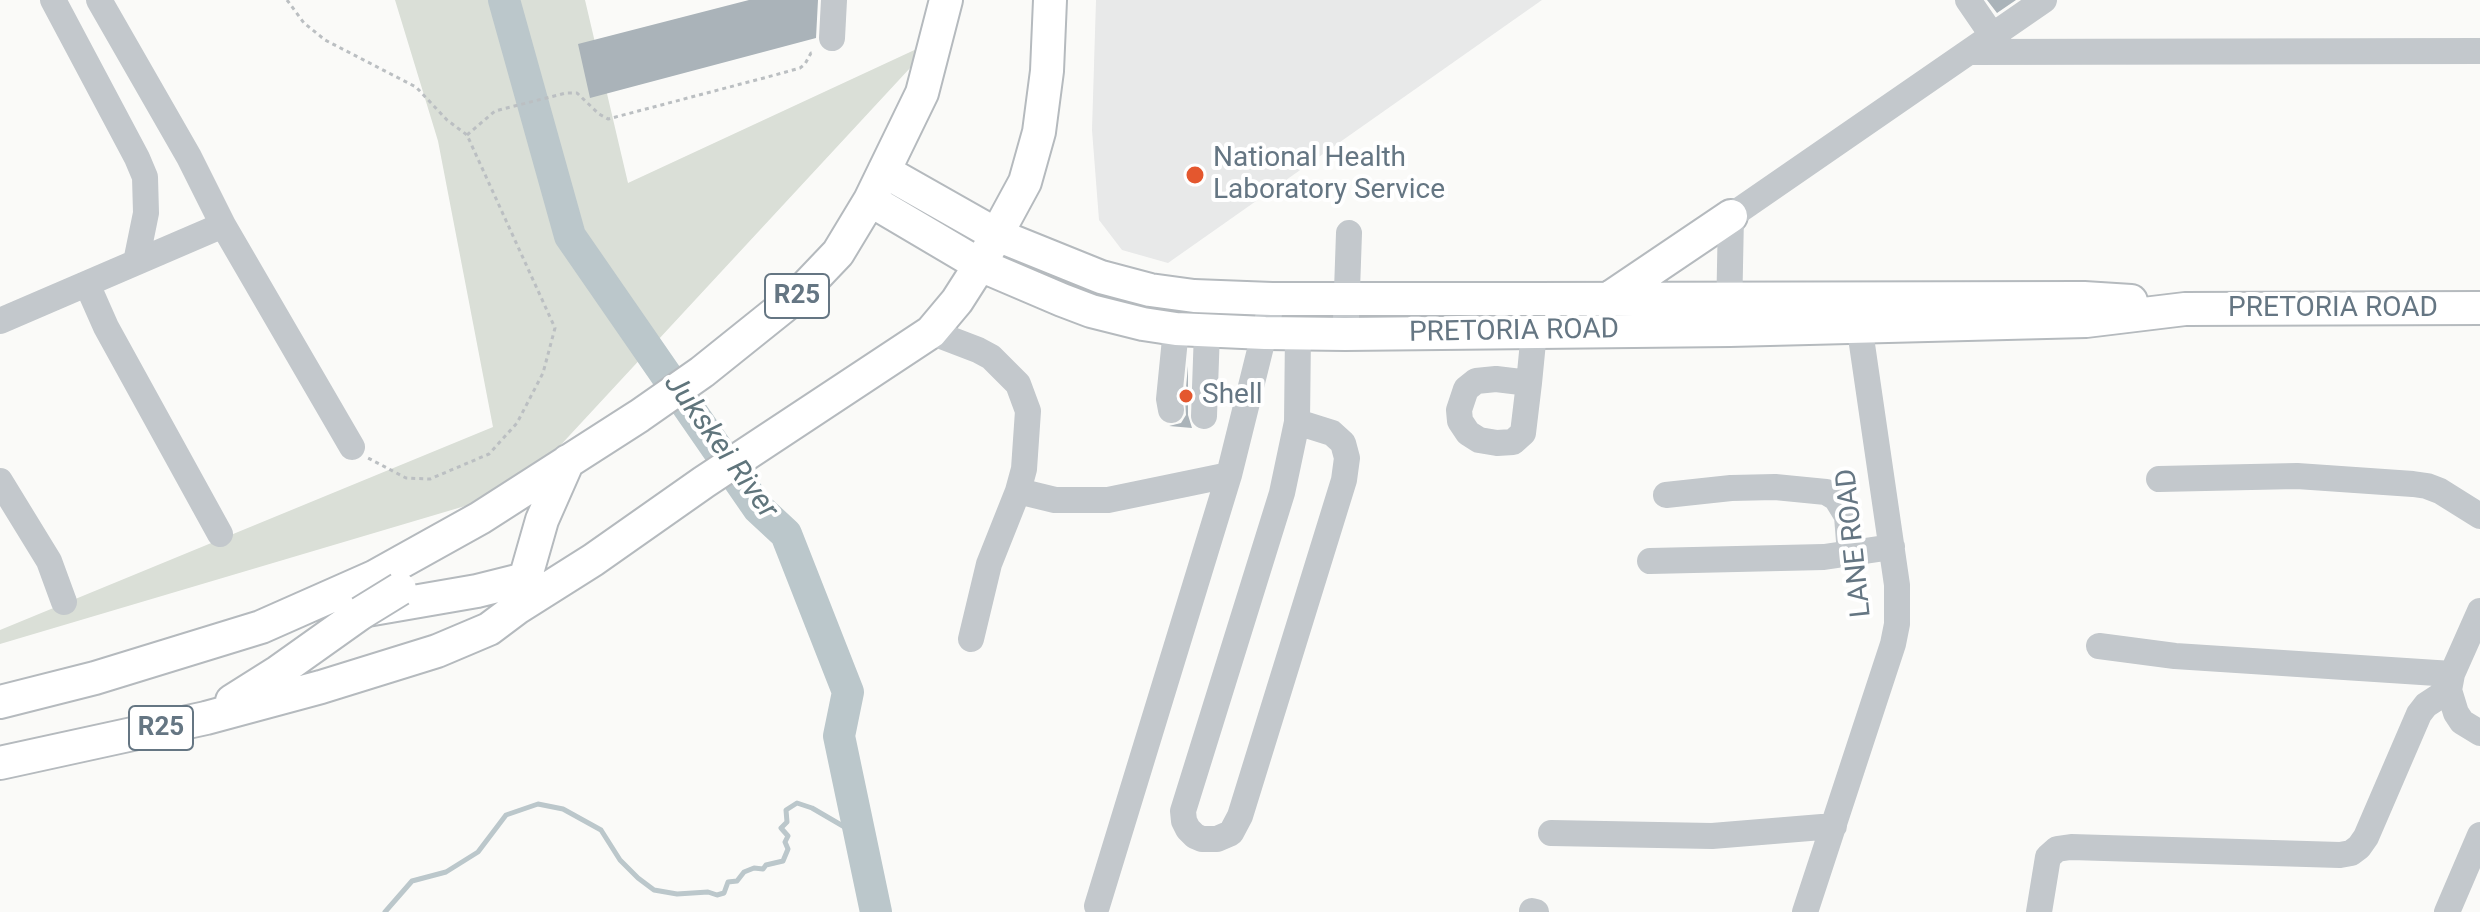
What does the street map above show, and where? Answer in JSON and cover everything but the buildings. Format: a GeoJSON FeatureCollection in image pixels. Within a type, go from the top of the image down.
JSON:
{"type":"FeatureCollection","features":[{"type":"Feature","properties":{"kind":"main road","name":"R25"},"geometry":{"type":"LineString","coordinates":[[0,702],[95,678],[261,627],[374,577],[480,518],[702,372],[808,284],[838,253],[870,200],[922,93],[946,0]]}},
{"type":"Feature","properties":{"kind":"main road","name":"R25"},"geometry":{"type":"LineString","coordinates":[[0,763],[206,718],[321,687],[437,651],[489,629],[521,594],[593,560],[761,443],[931,332],[957,301],[980,265],[1025,182],[1039,132],[1050,0]]}},
{"type":"Feature","properties":{"kind":"main road","name":"PRETORIA ROAD"},"geometry":{"type":"LineString","coordinates":[[884,171],[997,235],[1101,277],[1150,290],[1194,296],[1272,299],[1729,297],[1858,313]]}},
{"type":"Feature","properties":{"kind":"main road"},"geometry":{"type":"LineString","coordinates":[[1025,182],[1031,224],[1049,256]]}},
{"type":"Feature","properties":{"kind":"main road","name":"PRETORIA ROAD"},"geometry":{"type":"LineString","coordinates":[[870,200],[980,265],[1091,311],[1143,324],[1192,330],[1345,334],[1730,330],[1858,313],[2084,298],[2134,301],[2185,309],[2480,308]]}},
{"type":"Feature","properties":{"kind":"main road"},"geometry":{"type":"LineString","coordinates":[[1608,299],[1731,216]]}},
{"type":"Feature","properties":{"kind":"main road"},"geometry":{"type":"LineString","coordinates":[[1533,299],[1534,332]]}},
{"type":"Feature","properties":{"kind":"main road"},"geometry":{"type":"LineString","coordinates":[[261,627],[477,591],[521,594],[542,520],[568,461]]}},
{"type":"Feature","properties":{"kind":"main road"},"geometry":{"type":"LineString","coordinates":[[206,718],[400,589],[480,518]]}},
{"type":"Feature","properties":{"kind":"street"},"geometry":{"type":"LineString","coordinates":[[53,0],[145,177],[146,213],[136,262]]}},
{"type":"Feature","properties":{"kind":"street"},"geometry":{"type":"LineString","coordinates":[[99,0],[189,157],[223,225],[352,447]]}},
{"type":"Feature","properties":{"kind":"street"},"geometry":{"type":"LineString","coordinates":[[832,38],[834,0]]}},
{"type":"Feature","properties":{"kind":"street"},"geometry":{"type":"LineString","coordinates":[[1968,0],[1992,35]]}},
{"type":"Feature","properties":{"kind":"street"},"geometry":{"type":"LineString","coordinates":[[1730,330],[1731,216],[2044,0]]}},
{"type":"Feature","properties":{"kind":"street"},"geometry":{"type":"LineString","coordinates":[[1970,52],[2480,51]]}},
{"type":"Feature","properties":{"kind":"street"},"geometry":{"type":"LineString","coordinates":[[0,321],[223,225]]}},
{"type":"Feature","properties":{"kind":"street"},"geometry":{"type":"LineString","coordinates":[[1345,334],[1349,233]]}},
{"type":"Feature","properties":{"kind":"street"},"geometry":{"type":"LineString","coordinates":[[87,284],[106,327],[220,534]]}},
{"type":"Feature","properties":{"kind":"street"},"geometry":{"type":"LineString","coordinates":[[1097,906],[1229,475],[1272,299]]}},
{"type":"Feature","properties":{"kind":"street","name":"LANE ROAD"},"geometry":{"type":"LineString","coordinates":[[1805,912],[1893,644],[1898,606],[1858,313]]}},
{"type":"Feature","properties":{"kind":"street"},"geometry":{"type":"LineString","coordinates":[[1192,330],[1190,413],[1244,419]]}},
{"type":"Feature","properties":{"kind":"street"},"geometry":{"type":"LineString","coordinates":[[931,332],[991,357],[1018,384],[1028,411],[1024,469],[989,564],[971,639]]}},
{"type":"Feature","properties":{"kind":"street"},"geometry":{"type":"LineString","coordinates":[[1529,383],[1534,332]]}},
{"type":"Feature","properties":{"kind":"street"},"geometry":{"type":"LineString","coordinates":[[1297,422],[1332,433],[1343,443],[1347,458],[1344,480],[1240,816],[1231,833],[1217,839],[1202,839],[1188,829],[1183,811],[1282,493],[1297,422],[1298,333]]}},
{"type":"Feature","properties":{"kind":"street"},"geometry":{"type":"LineString","coordinates":[[1018,491],[1055,500],[1108,500],[1229,475]]}},
{"type":"Feature","properties":{"kind":"street"},"geometry":{"type":"LineString","coordinates":[[2159,479],[2297,476],[2413,484],[2440,491],[2480,516]]}},
{"type":"Feature","properties":{"kind":"street"},"geometry":{"type":"LineString","coordinates":[[0,481],[49,561],[64,602]]}},
{"type":"Feature","properties":{"kind":"street"},"geometry":{"type":"LineString","coordinates":[[1666,495],[1760,487],[1826,492],[1836,498],[1847,516],[1850,554]]}},
{"type":"Feature","properties":{"kind":"street"},"geometry":{"type":"LineString","coordinates":[[1650,561],[1824,557],[1892,547]]}},
{"type":"Feature","properties":{"kind":"street"},"geometry":{"type":"LineString","coordinates":[[2480,611],[2451,689],[2462,722],[2480,733]]}},
{"type":"Feature","properties":{"kind":"street"},"geometry":{"type":"LineString","coordinates":[[2099,646],[2451,689]]}},
{"type":"Feature","properties":{"kind":"street"},"geometry":{"type":"LineString","coordinates":[[2039,912],[2048,857],[2057,849],[2351,853],[2366,837],[2419,714],[2434,699],[2451,689]]}},
{"type":"Feature","properties":{"kind":"street"},"geometry":{"type":"LineString","coordinates":[[1551,833],[1712,836],[1834,826]]}},
{"type":"Feature","properties":{"kind":"street"},"geometry":{"type":"LineString","coordinates":[[2447,912],[2480,835]]}},
{"type":"Feature","properties":{"kind":"path"},"geometry":{"type":"LineString","coordinates":[[287,0],[304,23],[325,40],[416,87],[447,120],[467,135],[555,328],[543,373],[517,423],[489,454],[430,479],[406,478],[352,447]]}},
{"type":"Feature","properties":{"kind":"path"},"geometry":{"type":"LineString","coordinates":[[467,135],[495,111],[566,93],[577,93],[608,119],[800,68],[811,53],[822,54],[828,50],[832,38]]}},
{"type":"Feature","properties":{"kind":"shaded area"},"geometry":{"type":"Polygon","coordinates":[[[395,0],[585,0],[628,183],[936,40],[519,490],[0,644],[0,630],[493,427],[438,141],[395,0]]]}},
{"type":"Feature","properties":{"kind":"shaded area","name":"National Health Laboratory Service"},"geometry":{"type":"Polygon","coordinates":[[[1096,0],[1542,0],[1168,263],[1122,250],[1099,220],[1092,130],[1096,0]]]}},
{"type":"Feature","properties":{"kind":"waterway","name":"Jukskei River"},"geometry":{"type":"LineString","coordinates":[[504,0],[570,236],[758,508],[786,534],[848,692],[839,736],[876,912]]}},
{"type":"Feature","properties":{"kind":"waterway"},"geometry":{"type":"LineString","coordinates":[[385,912],[412,881],[446,872],[478,852],[506,815],[538,804],[563,809],[601,830],[620,860],[638,878],[654,890],[677,894],[724,893],[728,882],[737,881],[744,872],[783,861],[788,849],[785,842],[788,836],[781,828],[787,822],[786,810],[797,803],[812,808],[860,836]]}},
{"type":"Feature","properties":{"kind":"place","name":"National Health Laboratory Service"},"geometry":{"type":"Point","coordinates":[1195,175]}},
{"type":"Feature","properties":{"kind":"place","name":"Shell"},"geometry":{"type":"Point","coordinates":[1186,396]}}]}
